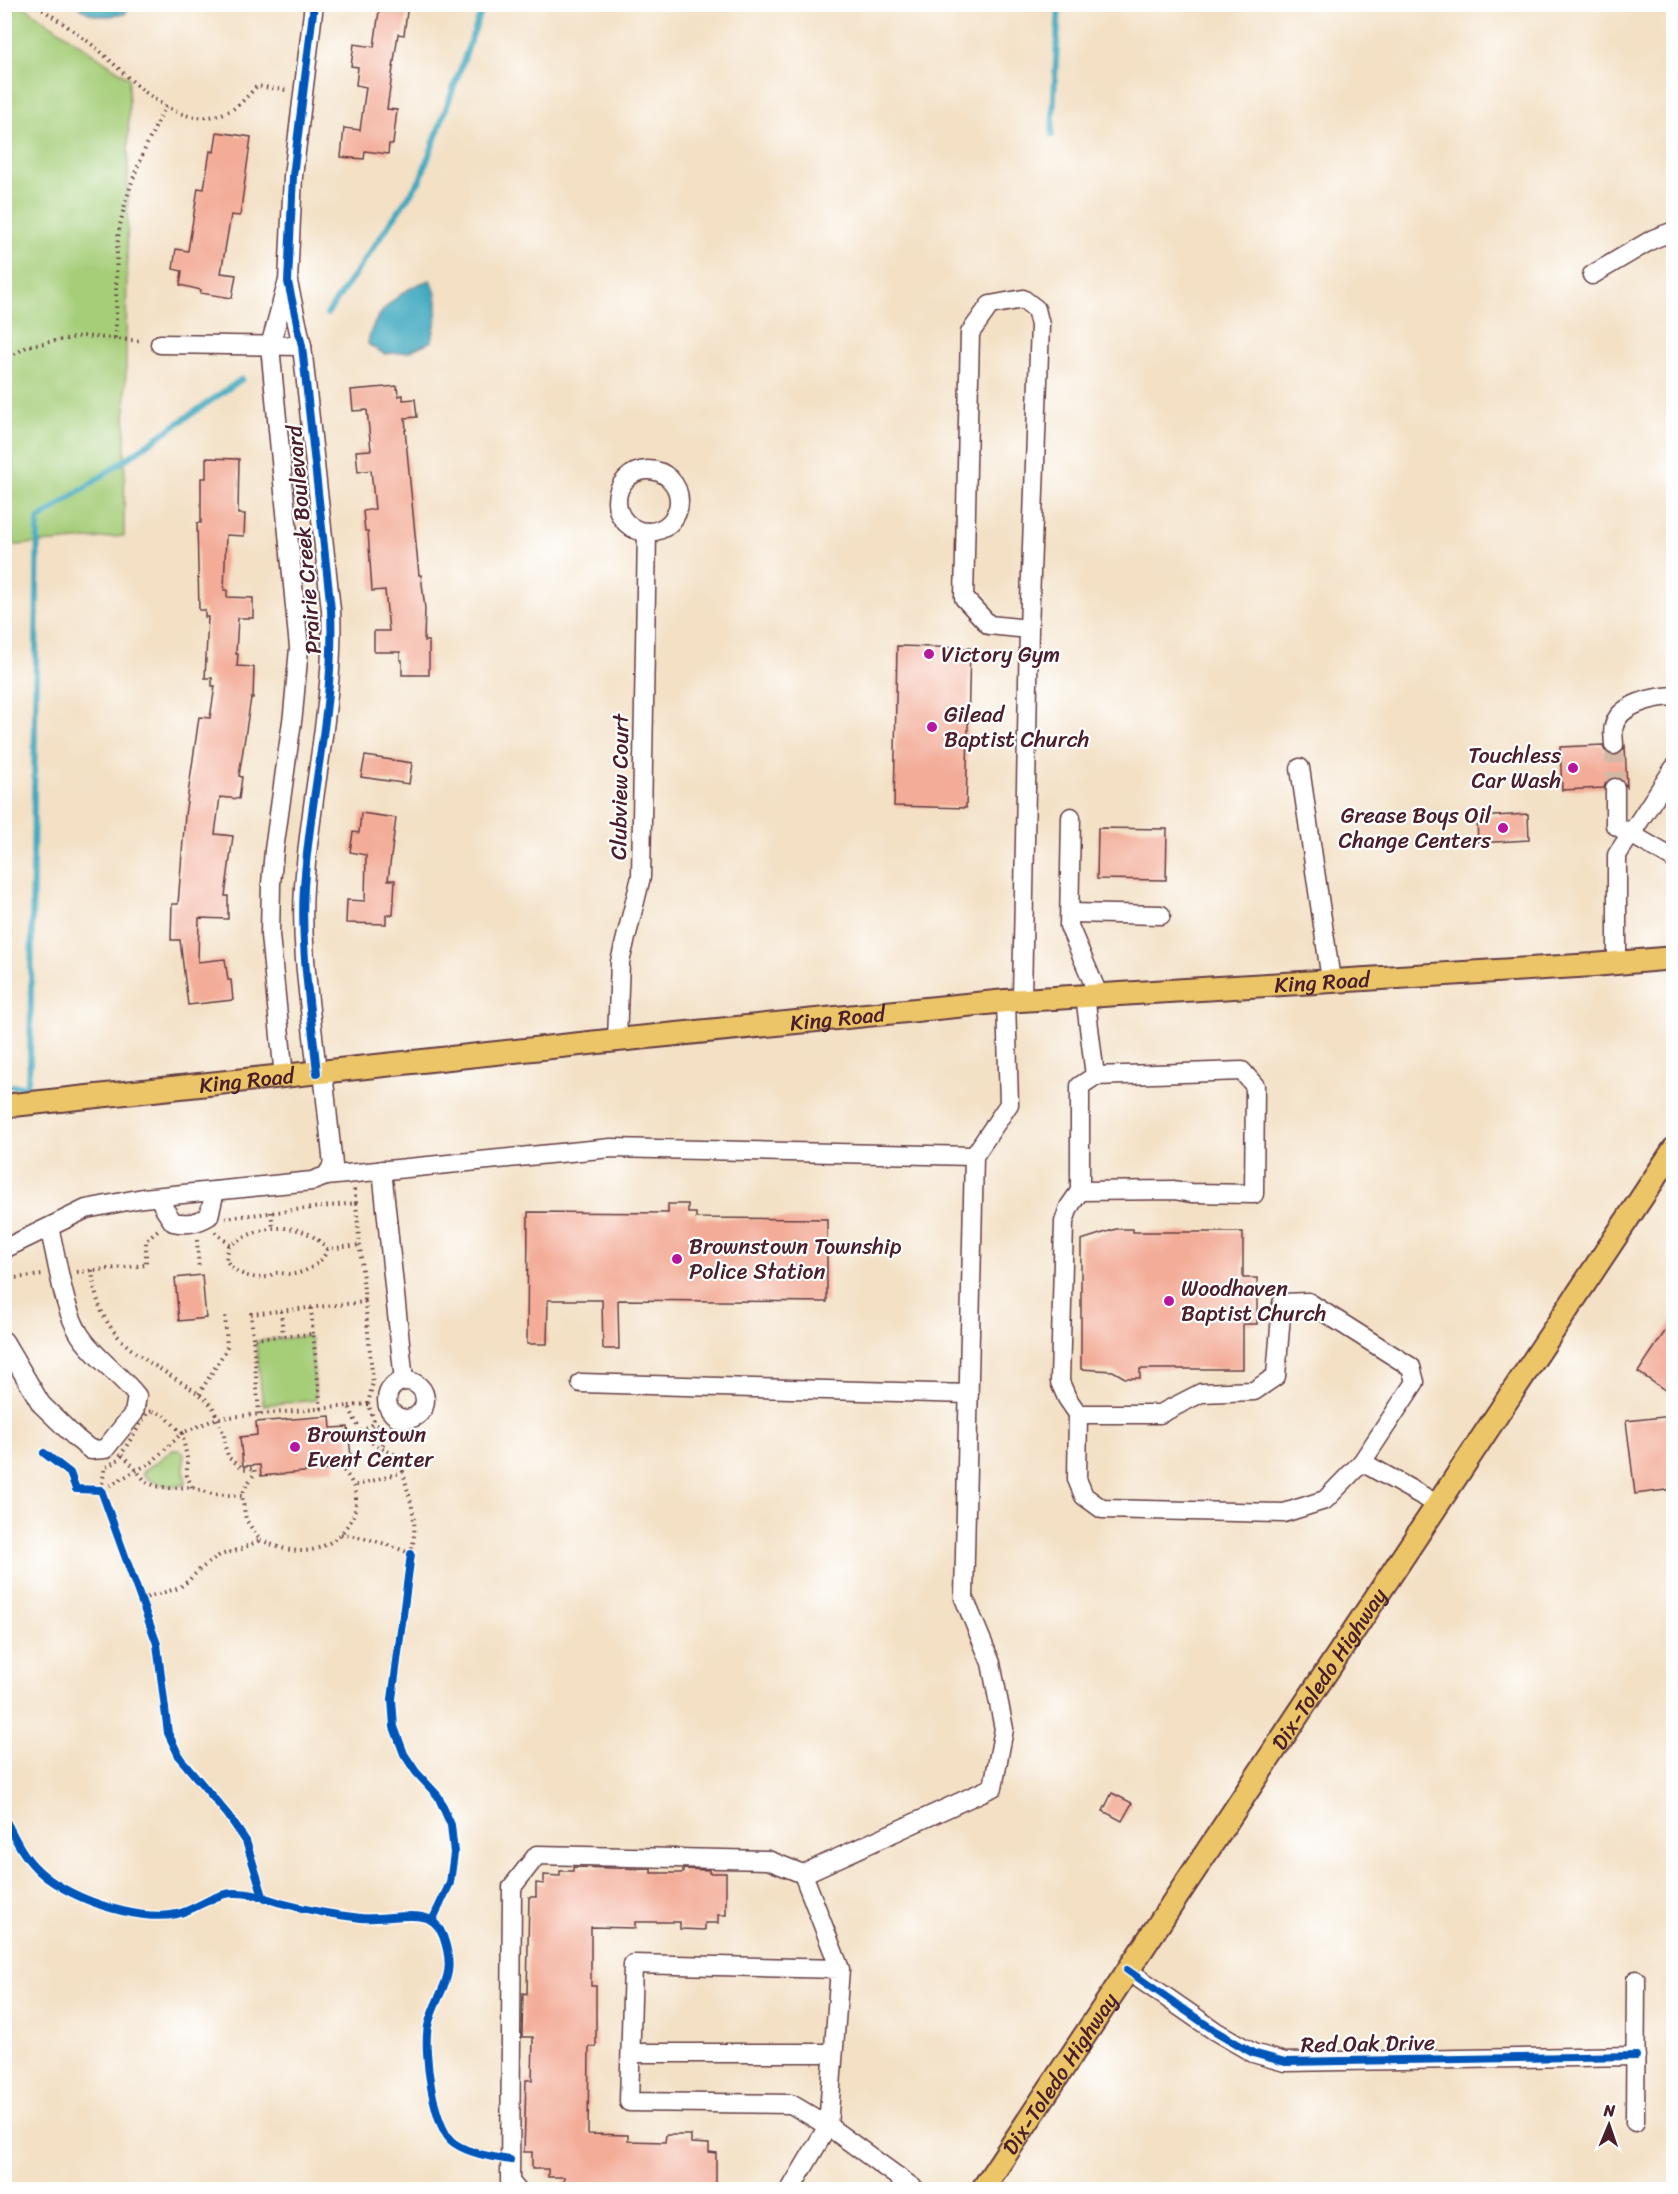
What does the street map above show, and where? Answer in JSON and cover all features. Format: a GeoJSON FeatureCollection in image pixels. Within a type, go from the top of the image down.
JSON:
{"type":"FeatureCollection","features":[{"type":"Feature","properties":{"kind":"main road","name":"King Road"},"geometry":{"type":"LineString","coordinates":[[4,1106],[1014,1000],[1674,958]]}},
{"type":"Feature","properties":{"kind":"main road","name":"Dix-Toledo Highway"},"geometry":{"type":"LineString","coordinates":[[982,2190],[1674,1149]]}},
{"type":"Feature","properties":{"kind":"street","name":"Prairie Creek Boulevard"},"geometry":{"type":"LineString","coordinates":[[284,1077],[270,936],[271,884],[293,714],[299,648],[270,346],[288,282],[291,198],[314,4]]}},
{"type":"Feature","properties":{"kind":"street"},"geometry":{"type":"LineString","coordinates":[[1592,275],[1653,239],[1674,231]]}},
{"type":"Feature","properties":{"kind":"street","name":"Prairie Creek Boulevard"},"geometry":{"type":"LineString","coordinates":[[288,282],[302,346],[333,646],[304,888],[304,938],[333,1165],[326,1176]]}},
{"type":"Feature","properties":{"kind":"street"},"geometry":{"type":"LineString","coordinates":[[517,2190],[510,2182],[512,1887],[537,1856],[768,1860],[803,1874],[993,1787],[1004,1729],[991,1663],[964,1598],[974,1156],[1009,1104],[1014,1000],[1029,629],[1040,325],[1036,309],[1023,299],[990,305],[970,333],[964,598],[989,625],[1029,629]]}},
{"type":"Feature","properties":{"kind":"street"},"geometry":{"type":"LineString","coordinates":[[152,342],[302,346]]}},
{"type":"Feature","properties":{"kind":"street","name":"Clubview Court"},"geometry":{"type":"LineString","coordinates":[[617,1040],[620,962],[641,877],[647,532]]}},
{"type":"Feature","properties":{"kind":"street","name":"Prairie Creek Boulevard"},"geometry":{"type":"LineString","coordinates":[[291,551],[324,547]]}},
{"type":"Feature","properties":{"kind":"street"},"geometry":{"type":"LineString","coordinates":[[1614,745],[1614,725],[1628,706],[1660,696],[1674,696]]}},
{"type":"Feature","properties":{"kind":"street"},"geometry":{"type":"LineString","coordinates":[[293,714],[326,719]]}},
{"type":"Feature","properties":{"kind":"street"},"geometry":{"type":"LineString","coordinates":[[1300,768],[1331,980]]}},
{"type":"Feature","properties":{"kind":"street"},"geometry":{"type":"LineString","coordinates":[[1617,963],[1617,855],[1674,768]]}},
{"type":"Feature","properties":{"kind":"street"},"geometry":{"type":"LineString","coordinates":[[1615,788],[1616,825],[1674,859]]}},
{"type":"Feature","properties":{"kind":"street"},"geometry":{"type":"LineString","coordinates":[[1071,817],[1069,926],[1091,994],[1095,1076]]}},
{"type":"Feature","properties":{"kind":"street"},"geometry":{"type":"LineString","coordinates":[[271,884],[304,888]]}},
{"type":"Feature","properties":{"kind":"street"},"geometry":{"type":"LineString","coordinates":[[1070,913],[1161,915]]}},
{"type":"Feature","properties":{"kind":"street"},"geometry":{"type":"LineString","coordinates":[[1078,1414],[1160,1414],[1200,1393],[1254,1391],[1276,1376],[1282,1303],[1308,1302],[1411,1367],[1415,1382],[1362,1462],[1326,1500],[1284,1513],[1102,1509],[1084,1496],[1077,1479],[1078,1414],[1066,1398],[1060,1382],[1064,1222],[1069,1207],[1080,1191],[1080,1086],[1095,1076],[1242,1071],[1255,1086],[1254,1194],[1191,1193],[1174,1190],[1080,1191]]}},
{"type":"Feature","properties":{"kind":"street"},"geometry":{"type":"LineString","coordinates":[[4,1249],[86,1209],[159,1197],[312,1181],[326,1176],[610,1148],[974,1156]]}},
{"type":"Feature","properties":{"kind":"street"},"geometry":{"type":"LineString","coordinates":[[382,1170],[404,1381]]}},
{"type":"Feature","properties":{"kind":"street"},"geometry":{"type":"LineString","coordinates":[[159,1197],[173,1222],[183,1224],[199,1222],[209,1216],[215,1191]]}},
{"type":"Feature","properties":{"kind":"street"},"geometry":{"type":"LineString","coordinates":[[4,1341],[41,1404],[91,1450],[105,1449],[134,1413],[137,1396],[128,1384],[91,1350],[79,1334],[66,1300],[49,1228]]}},
{"type":"Feature","properties":{"kind":"street"},"geometry":{"type":"LineString","coordinates":[[581,1383],[969,1394]]}},
{"type":"Feature","properties":{"kind":"street"},"geometry":{"type":"LineString","coordinates":[[1362,1462],[1437,1504]]}},
{"type":"Feature","properties":{"kind":"street"},"geometry":{"type":"LineString","coordinates":[[790,2190],[828,2126],[840,1969],[803,1874]]}},
{"type":"Feature","properties":{"kind":"street"},"geometry":{"type":"LineString","coordinates":[[840,1969],[633,1964],[629,2102],[791,2104],[828,2126],[916,2190]]}},
{"type":"Feature","properties":{"kind":"street","name":"Red Oak Drive"},"geometry":{"type":"LineString","coordinates":[[1127,1970],[1253,2053],[1285,2062],[1636,2056]]}},
{"type":"Feature","properties":{"kind":"street"},"geometry":{"type":"LineString","coordinates":[[1635,2122],[1636,1980]]}},
{"type":"Feature","properties":{"kind":"street"},"geometry":{"type":"LineString","coordinates":[[631,2053],[833,2053]]}},
{"type":"Feature","properties":{"kind":"path"},"geometry":{"type":"LineString","coordinates":[[32,4],[96,48],[139,88],[166,106],[186,115],[210,117],[231,111],[257,86],[303,93]]}},
{"type":"Feature","properties":{"kind":"path"},"geometry":{"type":"LineString","coordinates":[[115,338],[119,233],[126,201],[147,142],[166,106]]}},
{"type":"Feature","properties":{"kind":"path"},"geometry":{"type":"LineString","coordinates":[[4,360],[28,346],[82,336],[152,342]]}},
{"type":"Feature","properties":{"kind":"path"},"geometry":{"type":"LineString","coordinates":[[352,1173],[374,1382],[368,1404],[375,1422],[387,1435],[381,1449]]}},
{"type":"Feature","properties":{"kind":"path"},"geometry":{"type":"LineString","coordinates":[[219,1219],[356,1203]]}},
{"type":"Feature","properties":{"kind":"path"},"geometry":{"type":"LineString","coordinates":[[271,1212],[273,1228]]}},
{"type":"Feature","properties":{"kind":"path"},"geometry":{"type":"LineString","coordinates":[[215,1224],[211,1229],[230,1245]]}},
{"type":"Feature","properties":{"kind":"path"},"geometry":{"type":"LineString","coordinates":[[73,1272],[146,1265],[146,1240],[162,1227]]}},
{"type":"Feature","properties":{"kind":"path"},"geometry":{"type":"LineString","coordinates":[[273,1228],[288,1228],[305,1232],[318,1238],[327,1249],[317,1263],[295,1274],[276,1273],[267,1277],[239,1273],[229,1265],[226,1259],[230,1245],[246,1235],[273,1228]]}},
{"type":"Feature","properties":{"kind":"path"},"geometry":{"type":"LineString","coordinates":[[198,1236],[199,1269]]}},
{"type":"Feature","properties":{"kind":"path"},"geometry":{"type":"LineString","coordinates":[[327,1249],[360,1245]]}},
{"type":"Feature","properties":{"kind":"path"},"geometry":{"type":"LineString","coordinates":[[92,1270],[93,1287],[102,1315],[110,1328],[126,1347],[207,1400],[225,1436],[225,1447],[229,1458],[244,1469],[254,1468],[255,1473],[242,1497],[246,1520],[260,1540],[282,1548],[301,1551],[315,1549],[341,1534],[351,1521],[357,1504],[354,1486],[340,1467],[335,1465]]}},
{"type":"Feature","properties":{"kind":"path"},"geometry":{"type":"LineString","coordinates":[[4,1279],[49,1274]]}},
{"type":"Feature","properties":{"kind":"path"},"geometry":{"type":"LineString","coordinates":[[259,1414],[251,1314],[365,1302]]}},
{"type":"Feature","properties":{"kind":"path"},"geometry":{"type":"LineString","coordinates":[[311,1308],[321,1409]]}},
{"type":"Feature","properties":{"kind":"path"},"geometry":{"type":"LineString","coordinates":[[281,1311],[283,1336]]}},
{"type":"Feature","properties":{"kind":"path"},"geometry":{"type":"LineString","coordinates":[[199,1394],[227,1348],[225,1313]]}},
{"type":"Feature","properties":{"kind":"path"},"geometry":{"type":"LineString","coordinates":[[253,1338],[313,1334]]}},
{"type":"Feature","properties":{"kind":"path"},"geometry":{"type":"LineString","coordinates":[[97,1490],[152,1462],[182,1433],[218,1418],[368,1404]]}},
{"type":"Feature","properties":{"kind":"path"},"geometry":{"type":"LineString","coordinates":[[349,1406],[361,1432],[374,1446],[404,1457],[403,1472],[414,1511],[415,1535],[409,1566]]}},
{"type":"Feature","properties":{"kind":"path"},"geometry":{"type":"LineString","coordinates":[[97,1490],[105,1467],[117,1461],[148,1412],[153,1411],[163,1414],[182,1433],[187,1458],[187,1476],[192,1487]]}},
{"type":"Feature","properties":{"kind":"path"},"geometry":{"type":"LineString","coordinates":[[361,1432],[375,1422]]}},
{"type":"Feature","properties":{"kind":"path"},"geometry":{"type":"LineString","coordinates":[[121,1455],[146,1482],[156,1486],[192,1487],[212,1494],[242,1497]]}},
{"type":"Feature","properties":{"kind":"path"},"geometry":{"type":"LineString","coordinates":[[354,1486],[403,1472]]}},
{"type":"Feature","properties":{"kind":"path"},"geometry":{"type":"LineString","coordinates":[[97,1490],[105,1501]]}},
{"type":"Feature","properties":{"kind":"path"},"geometry":{"type":"LineString","coordinates":[[341,1534],[389,1544],[411,1554]]}},
{"type":"Feature","properties":{"kind":"path"},"geometry":{"type":"LineString","coordinates":[[141,1599],[179,1588],[220,1555],[260,1540]]}},
{"type":"Feature","properties":{"kind":"path"},"geometry":{"type":"LineString","coordinates":[[137,1588],[145,1610]]}},
{"type":"Feature","properties":{"kind":"green space"},"geometry":{"type":"Polygon","coordinates":[[[4,5],[22,5],[129,78],[124,536],[5,546],[4,5]]]}},
{"type":"Feature","properties":{"kind":"green space"},"geometry":{"type":"Polygon","coordinates":[[[307,1336],[311,1339],[316,1400],[263,1405],[256,1344],[258,1341],[307,1336]]]}},
{"type":"Feature","properties":{"kind":"green space"},"geometry":{"type":"Polygon","coordinates":[[[173,1450],[181,1450],[184,1453],[186,1484],[164,1485],[143,1475],[143,1472],[173,1450]]]}},
{"type":"Feature","properties":{"kind":"water"},"geometry":{"type":"Polygon","coordinates":[[[76,5],[131,5],[125,14],[105,16],[93,15],[76,5]]]}},
{"type":"Feature","properties":{"kind":"water"},"geometry":{"type":"Polygon","coordinates":[[[430,280],[437,302],[432,341],[408,352],[384,354],[368,344],[375,322],[390,304],[409,289],[430,280]]]}},
{"type":"Feature","properties":{"kind":"building"},"geometry":{"type":"Polygon","coordinates":[[[380,4],[408,4],[404,35],[398,34],[387,109],[397,110],[393,144],[389,144],[388,154],[365,151],[364,159],[341,157],[344,128],[360,130],[366,87],[356,85],[358,67],[351,66],[354,44],[374,47],[380,4]]]}},
{"type":"Feature","properties":{"kind":"building"},"geometry":{"type":"Polygon","coordinates":[[[217,132],[251,137],[240,216],[231,215],[221,273],[236,275],[232,298],[200,293],[201,290],[180,285],[182,271],[173,269],[176,249],[188,251],[198,188],[204,189],[210,151],[214,152],[217,132]]]}},
{"type":"Feature","properties":{"kind":"building"},"geometry":{"type":"Polygon","coordinates":[[[397,386],[398,396],[403,395],[403,400],[415,399],[417,417],[405,418],[405,430],[419,575],[421,575],[425,609],[424,641],[429,641],[429,675],[402,675],[400,652],[374,652],[374,631],[389,631],[385,590],[372,591],[368,531],[365,531],[363,511],[375,509],[371,470],[358,472],[356,451],[371,450],[367,410],[353,411],[351,390],[397,386]]]}},
{"type":"Feature","properties":{"kind":"building"},"geometry":{"type":"Polygon","coordinates":[[[206,458],[239,459],[238,514],[245,514],[244,536],[226,535],[224,590],[227,590],[227,597],[253,598],[253,618],[238,618],[236,654],[238,654],[237,666],[254,667],[253,698],[251,698],[239,776],[242,777],[239,799],[220,797],[215,834],[233,836],[225,896],[228,896],[228,919],[199,918],[198,962],[225,959],[228,980],[231,980],[233,1000],[188,1005],[180,940],[171,940],[172,904],[178,904],[185,815],[199,717],[210,718],[215,686],[212,686],[212,678],[205,678],[208,617],[205,617],[205,610],[199,610],[197,523],[201,523],[201,478],[206,478],[206,458]]]}},
{"type":"Feature","properties":{"kind":"building","name":"Gilead Baptist Church"},"geometry":{"type":"Polygon","coordinates":[[[897,646],[970,648],[966,808],[894,806],[897,646]]]}},
{"type":"Feature","properties":{"kind":"building"},"geometry":{"type":"Polygon","coordinates":[[[1603,745],[1605,751],[1614,756],[1620,754],[1625,746],[1627,787],[1621,779],[1614,777],[1606,782],[1604,788],[1562,790],[1560,747],[1603,745]]]}},
{"type":"Feature","properties":{"kind":"building"},"geometry":{"type":"Polygon","coordinates":[[[365,756],[412,763],[409,784],[361,777],[365,756]]]}},
{"type":"Feature","properties":{"kind":"building"},"geometry":{"type":"Polygon","coordinates":[[[361,813],[396,818],[388,880],[395,880],[393,915],[386,915],[386,924],[346,923],[347,900],[365,901],[366,855],[350,852],[353,832],[359,833],[361,813]]]}},
{"type":"Feature","properties":{"kind":"building","name":"Grease Boys Oil Change Centers"},"geometry":{"type":"Polygon","coordinates":[[[1528,814],[1529,840],[1478,843],[1477,817],[1528,814]]]}},
{"type":"Feature","properties":{"kind":"building"},"geometry":{"type":"Polygon","coordinates":[[[1098,828],[1167,829],[1166,880],[1097,879],[1098,828]]]}},
{"type":"Feature","properties":{"kind":"building","name":"Brownstown Township Police Station"},"geometry":{"type":"Polygon","coordinates":[[[668,1204],[688,1204],[688,1213],[696,1213],[696,1218],[827,1219],[827,1302],[618,1300],[619,1349],[603,1349],[602,1300],[548,1300],[547,1344],[527,1344],[528,1212],[668,1213],[668,1204]]]}},
{"type":"Feature","properties":{"kind":"building","name":"Woodhaven Baptist Church"},"geometry":{"type":"Polygon","coordinates":[[[1116,1229],[1133,1229],[1133,1232],[1243,1232],[1243,1278],[1257,1278],[1257,1324],[1243,1324],[1243,1369],[1140,1369],[1140,1378],[1125,1378],[1113,1371],[1081,1369],[1081,1240],[1116,1229]]]}},
{"type":"Feature","properties":{"kind":"building"},"geometry":{"type":"Polygon","coordinates":[[[202,1275],[206,1318],[179,1321],[175,1278],[202,1275]]]}},
{"type":"Feature","properties":{"kind":"building"},"geometry":{"type":"Polygon","coordinates":[[[1674,1318],[1674,1396],[1638,1372],[1674,1318]]]}},
{"type":"Feature","properties":{"kind":"building","name":"Brownstown Event Center"},"geometry":{"type":"Polygon","coordinates":[[[330,1416],[331,1428],[348,1427],[351,1457],[334,1459],[335,1469],[261,1476],[260,1465],[243,1466],[240,1437],[257,1435],[256,1422],[330,1416]]]}},
{"type":"Feature","properties":{"kind":"building"},"geometry":{"type":"Polygon","coordinates":[[[1672,1416],[1674,1489],[1635,1494],[1626,1421],[1672,1416]]]}},
{"type":"Feature","properties":{"kind":"building"},"geometry":{"type":"Polygon","coordinates":[[[1112,1793],[1132,1803],[1122,1821],[1103,1811],[1112,1793]]]}},
{"type":"Feature","properties":{"kind":"building"},"geometry":{"type":"Polygon","coordinates":[[[573,1867],[651,1869],[651,1873],[683,1873],[683,1869],[726,1873],[726,1915],[718,1915],[718,1923],[705,1923],[705,1930],[680,1929],[680,1922],[635,1922],[635,1928],[591,1927],[591,1986],[596,1986],[596,2047],[589,2047],[588,2134],[628,2135],[628,2141],[665,2142],[666,2135],[691,2135],[691,2143],[709,2144],[709,2152],[716,2153],[716,2190],[564,2189],[564,2177],[548,2177],[548,2169],[532,2169],[532,2152],[524,2152],[526,2080],[532,2080],[533,2037],[522,2037],[523,1993],[527,1994],[529,1897],[536,1897],[536,1883],[544,1884],[544,1875],[560,1876],[560,1871],[573,1871],[573,1867]]]}},
{"type":"Feature","properties":{"kind":"waterway"},"geometry":{"type":"LineString","coordinates":[[327,314],[420,180],[484,4]]}},
{"type":"Feature","properties":{"kind":"waterway"},"geometry":{"type":"LineString","coordinates":[[1052,135],[1059,4]]}},
{"type":"Feature","properties":{"kind":"waterway"},"geometry":{"type":"LineString","coordinates":[[4,1086],[27,1086],[30,1063],[38,520],[242,379]]}},
{"type":"Feature","properties":{"kind":"tunnel"},"geometry":{"type":"LineString","coordinates":[[1614,745],[1615,788]]}},
{"type":"Feature","properties":{"kind":"cycle path"},"geometry":{"type":"LineString","coordinates":[[314,4],[293,176],[288,282],[302,346],[331,610],[326,714],[307,852],[303,910],[307,980],[317,1073]]}},
{"type":"Feature","properties":{"kind":"cycle path"},"geometry":{"type":"LineString","coordinates":[[44,1453],[70,1473],[76,1489],[101,1490],[157,1644],[168,1733],[180,1758],[228,1815],[246,1841],[263,1896]]}},
{"type":"Feature","properties":{"kind":"cycle path"},"geometry":{"type":"LineString","coordinates":[[411,1554],[392,1699],[394,1727],[404,1754],[416,1772],[438,1796],[451,1825],[454,1853],[450,1883],[432,1921]]}},
{"type":"Feature","properties":{"kind":"cycle path"},"geometry":{"type":"LineString","coordinates":[[4,1817],[26,1856],[47,1878],[82,1897],[122,1911],[142,1915],[177,1914],[218,1896],[245,1893],[301,1908],[341,1915],[368,1918],[415,1916],[431,1920],[438,1926],[443,1936],[449,1963],[448,1974],[432,2013],[427,2037],[428,2070],[440,2122],[447,2135],[460,2147],[510,2160]]}},
{"type":"Feature","properties":{"kind":"cycle path"},"geometry":{"type":"LineString","coordinates":[[1127,1970],[1215,2031],[1253,2053],[1285,2062],[1636,2056]]}},
{"type":"Feature","properties":{"kind":"place","name":"Victory Gym"},"geometry":{"type":"Point","coordinates":[929,654]}},
{"type":"Feature","properties":{"kind":"place","name":"Gilead Baptist Church"},"geometry":{"type":"Point","coordinates":[932,727]}},
{"type":"Feature","properties":{"kind":"place","name":"Touchless Car Wash"},"geometry":{"type":"Point","coordinates":[1573,768]}},
{"type":"Feature","properties":{"kind":"place","name":"Grease Boys Oil Change Centers"},"geometry":{"type":"Point","coordinates":[1503,828]}},
{"type":"Feature","properties":{"kind":"place","name":"Brownstown Township Police Station"},"geometry":{"type":"Point","coordinates":[677,1259]}},
{"type":"Feature","properties":{"kind":"place","name":"Woodhaven Baptist Church"},"geometry":{"type":"Point","coordinates":[1169,1301]}},
{"type":"Feature","properties":{"kind":"place","name":"Brownstown Event Center"},"geometry":{"type":"Point","coordinates":[295,1447]}}]}
